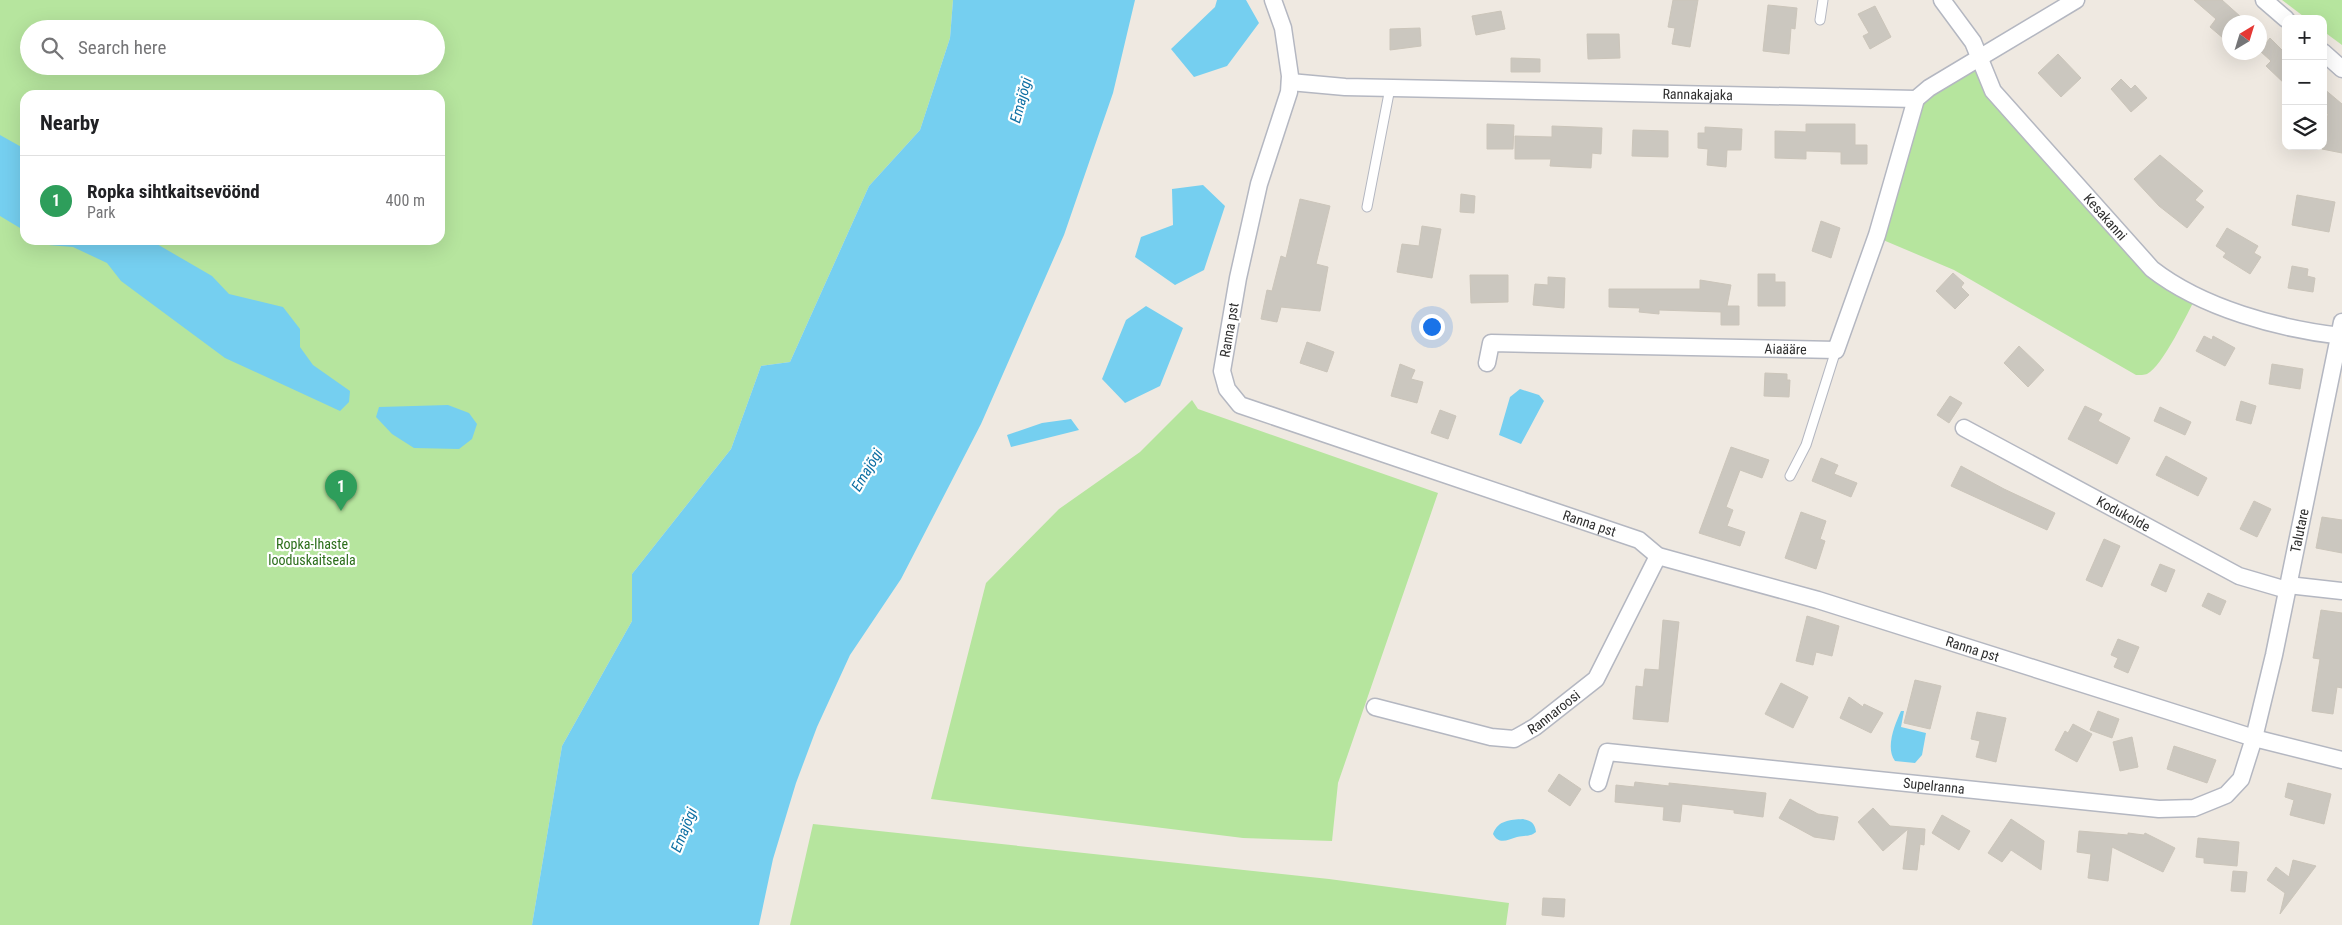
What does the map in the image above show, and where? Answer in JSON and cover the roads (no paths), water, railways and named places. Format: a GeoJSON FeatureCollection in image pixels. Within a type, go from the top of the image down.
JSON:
{"type":"FeatureCollection","features":[{"type":"Feature","properties":{"kind":"street","name":"Ranna pst"},"geometry":{"type":"LineString","coordinates":[[1273,0],[1283,28],[1290,82],[1289,92],[1259,184],[1238,278],[1222,371],[1227,389],[1240,405],[1639,540],[1658,556],[1818,600],[2254,738],[2342,760]]}},
{"type":"Feature","properties":{"kind":"street","name":"Kesakanni"},"geometry":{"type":"LineString","coordinates":[[1942,0],[1973,42],[1993,90],[2152,269],[2172,284],[2252,318],[2315,332],[2341,331]]}},
{"type":"Feature","properties":{"kind":"street"},"geometry":{"type":"LineString","coordinates":[[1836,350],[1877,235],[1916,99],[1929,88],[2076,0]]}},
{"type":"Feature","properties":{"kind":"street"},"geometry":{"type":"LineString","coordinates":[[2264,0],[2282,16]]}},
{"type":"Feature","properties":{"kind":"street"},"geometry":{"type":"LineString","coordinates":[[2327,56],[2342,69]]}},
{"type":"Feature","properties":{"kind":"street","name":"Rannakajaka"},"geometry":{"type":"LineString","coordinates":[[1290,82],[1390,88],[1916,99]]}},
{"type":"Feature","properties":{"kind":"street","name":"Talutare"},"geometry":{"type":"LineString","coordinates":[[2254,738],[2274,655],[2341,331]]}},
{"type":"Feature","properties":{"kind":"street","name":"Aiaääre"},"geometry":{"type":"LineString","coordinates":[[1487,363],[1491,343],[1836,350]]}},
{"type":"Feature","properties":{"kind":"street","name":"Kodukolde"},"geometry":{"type":"LineString","coordinates":[[1964,428],[2239,576],[2288,587],[2342,591]]}},
{"type":"Feature","properties":{"kind":"street","name":"Rannaroosi"},"geometry":{"type":"LineString","coordinates":[[1375,707],[1491,737],[1514,739],[1535,727],[1596,679],[1658,556]]}},
{"type":"Feature","properties":{"kind":"street","name":"Supelranna"},"geometry":{"type":"LineString","coordinates":[[1598,783],[1607,752],[2159,809],[2194,808],[2226,795],[2241,779],[2254,738]]}},
{"type":"Feature","properties":{"kind":"lane"},"geometry":{"type":"LineString","coordinates":[[1820,20],[1823,0]]}},
{"type":"Feature","properties":{"kind":"lane"},"geometry":{"type":"LineString","coordinates":[[1368,207],[1390,88]]}},
{"type":"Feature","properties":{"kind":"lane"},"geometry":{"type":"LineString","coordinates":[[1790,476],[1806,445],[1836,350]]}},
{"type":"Feature","properties":{"kind":"water","name":"Emajõgi"},"geometry":{"type":"Polygon","coordinates":[[[953,0],[1135,0],[1113,93],[1064,235],[981,424],[901,579],[850,655],[817,727],[796,783],[773,859],[759,925],[532,925],[562,746],[632,621],[632,574],[731,449],[761,366],[790,362],[869,186],[920,130],[950,38],[953,0]]]}},
{"type":"Feature","properties":{"kind":"water"},"geometry":{"type":"Polygon","coordinates":[[[1217,0],[1246,0],[1259,23],[1227,66],[1194,77],[1171,49],[1215,7],[1217,0]]]}},
{"type":"Feature","properties":{"kind":"water"},"geometry":{"type":"Polygon","coordinates":[[[0,135],[20,146],[20,228],[0,216],[0,135]]]}},
{"type":"Feature","properties":{"kind":"water"},"geometry":{"type":"Polygon","coordinates":[[[1203,185],[1225,206],[1204,270],[1175,285],[1135,257],[1141,237],[1173,225],[1172,189],[1203,185]]]}},
{"type":"Feature","properties":{"kind":"water"},"geometry":{"type":"Polygon","coordinates":[[[48,245],[159,245],[212,276],[229,294],[283,307],[300,329],[300,347],[313,365],[350,391],[349,402],[340,411],[225,358],[121,281],[107,263],[73,247],[48,245]]]}},
{"type":"Feature","properties":{"kind":"water"},"geometry":{"type":"Polygon","coordinates":[[[1146,306],[1183,328],[1160,386],[1125,403],[1102,379],[1126,320],[1146,306]]]}},
{"type":"Feature","properties":{"kind":"water"},"geometry":{"type":"Polygon","coordinates":[[[1520,389],[1539,395],[1544,401],[1521,444],[1499,435],[1510,397],[1520,389]]]}},
{"type":"Feature","properties":{"kind":"water"},"geometry":{"type":"Polygon","coordinates":[[[448,405],[469,413],[477,424],[472,439],[459,449],[414,448],[392,434],[376,417],[379,407],[448,405]]]}},
{"type":"Feature","properties":{"kind":"water"},"geometry":{"type":"Polygon","coordinates":[[[1071,419],[1079,430],[1011,447],[1007,435],[1042,423],[1071,419]]]}},
{"type":"Feature","properties":{"kind":"water"},"geometry":{"type":"Polygon","coordinates":[[[1901,711],[1904,711],[1901,727],[1926,733],[1922,755],[1915,763],[1895,761],[1892,756],[1892,736],[1901,711]]]}},
{"type":"Feature","properties":{"kind":"water"},"geometry":{"type":"Polygon","coordinates":[[[1523,819],[1535,826],[1536,832],[1534,834],[1501,841],[1493,834],[1501,823],[1509,820],[1523,819]]]}},
{"type":"Feature","properties":{"kind":"place","name":"Ropka sihtkaitsevöönd"},"geometry":{"type":"Point","coordinates":[341,511]}},
{"type":"Feature","properties":{"kind":"park label","name":"Ropka-Ihaste looduskaitseala"},"geometry":{"type":"Point","coordinates":[312,552]}}]}
